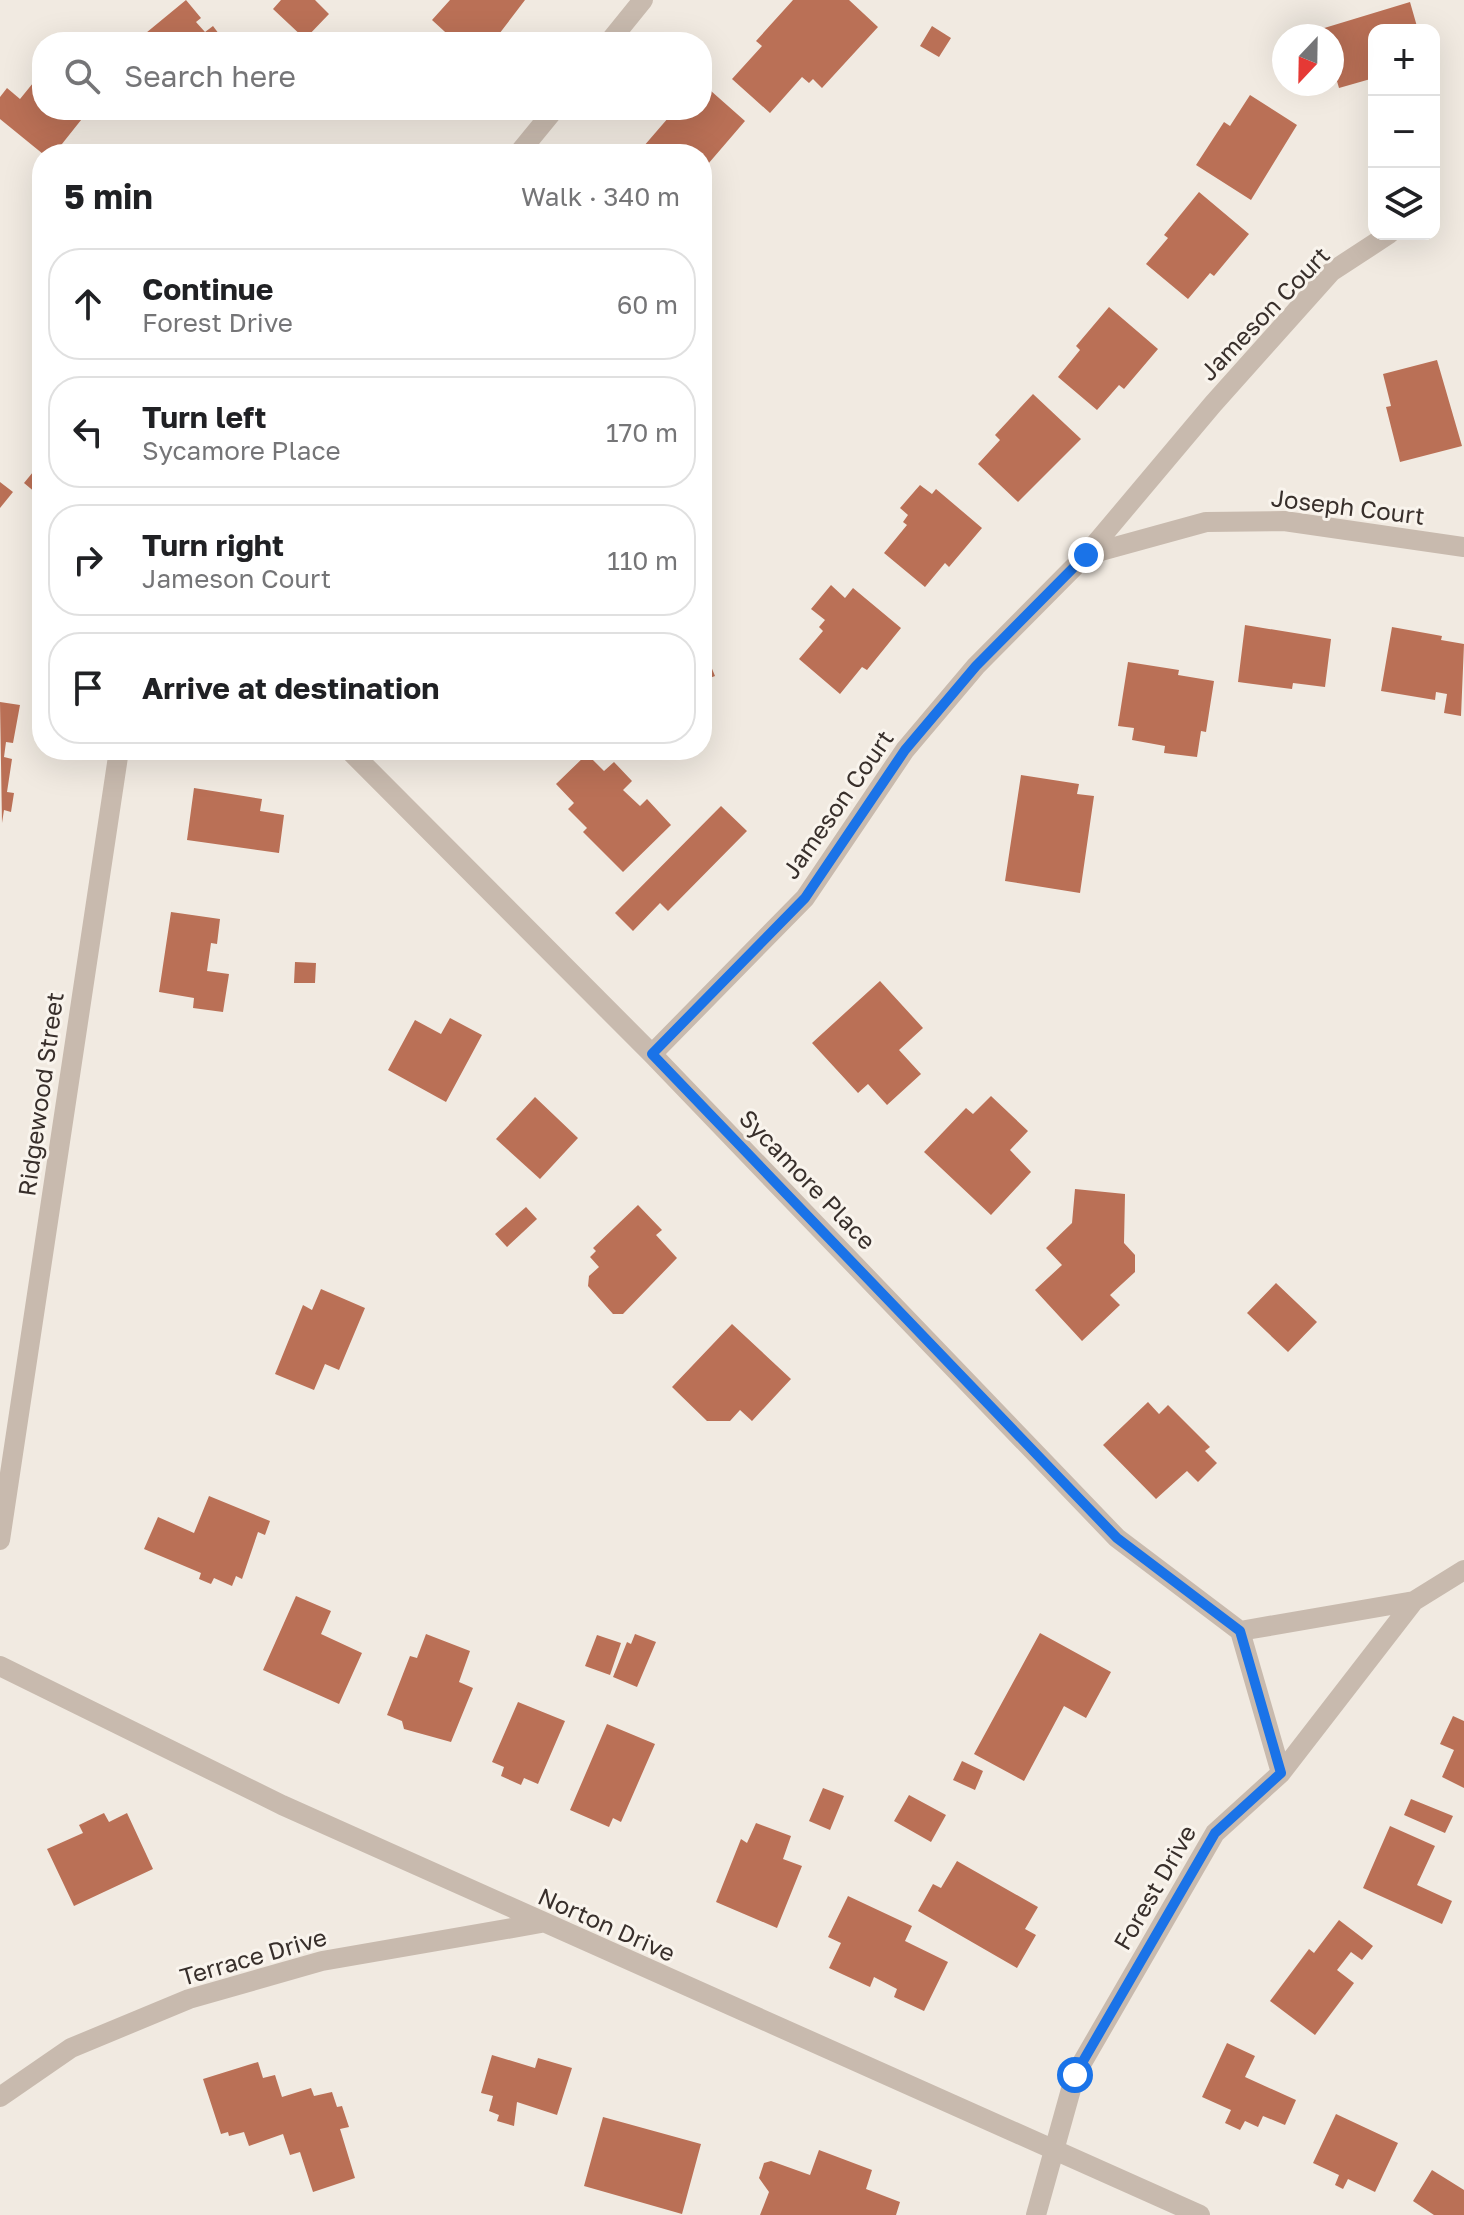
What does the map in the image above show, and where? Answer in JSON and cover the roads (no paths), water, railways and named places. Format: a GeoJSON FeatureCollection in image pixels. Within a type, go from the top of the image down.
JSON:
{"type":"FeatureCollection","features":[{"type":"Feature","properties":{"kind":"street"},"geometry":{"type":"LineString","coordinates":[[617,32],[643,0]]}},
{"type":"Feature","properties":{"kind":"street"},"geometry":{"type":"LineString","coordinates":[[526,144],[546,120]]}},
{"type":"Feature","properties":{"kind":"street","name":"Jameson Court"},"geometry":{"type":"LineString","coordinates":[[652,1054],[805,898],[905,750],[976,666],[1086,555],[1213,404],[1331,272],[1380,240]]}},
{"type":"Feature","properties":{"kind":"street","name":"Joseph Court"},"geometry":{"type":"LineString","coordinates":[[1086,555],[1206,522],[1284,521],[1464,547]]}},
{"type":"Feature","properties":{"kind":"street","name":"Ridgewood Street"},"geometry":{"type":"LineString","coordinates":[[0,1540],[117,760]]}},
{"type":"Feature","properties":{"kind":"street","name":"Sycamore Place"},"geometry":{"type":"LineString","coordinates":[[359,760],[652,1054],[1117,1538],[1240,1631]]}},
{"type":"Feature","properties":{"kind":"street","name":"Forest Drive"},"geometry":{"type":"LineString","coordinates":[[1036,2215],[1075,2075],[1215,1833],[1281,1773],[1414,1601],[1464,1570]]}},
{"type":"Feature","properties":{"kind":"street"},"geometry":{"type":"LineString","coordinates":[[1281,1773],[1240,1631],[1414,1601]]}},
{"type":"Feature","properties":{"kind":"street","name":"Norton Drive"},"geometry":{"type":"LineString","coordinates":[[0,1666],[282,1805],[1200,2215]]}},
{"type":"Feature","properties":{"kind":"street","name":"Terrace Drive"},"geometry":{"type":"LineString","coordinates":[[0,2097],[71,2048],[189,1999],[322,1961],[541,1923]]}}]}
